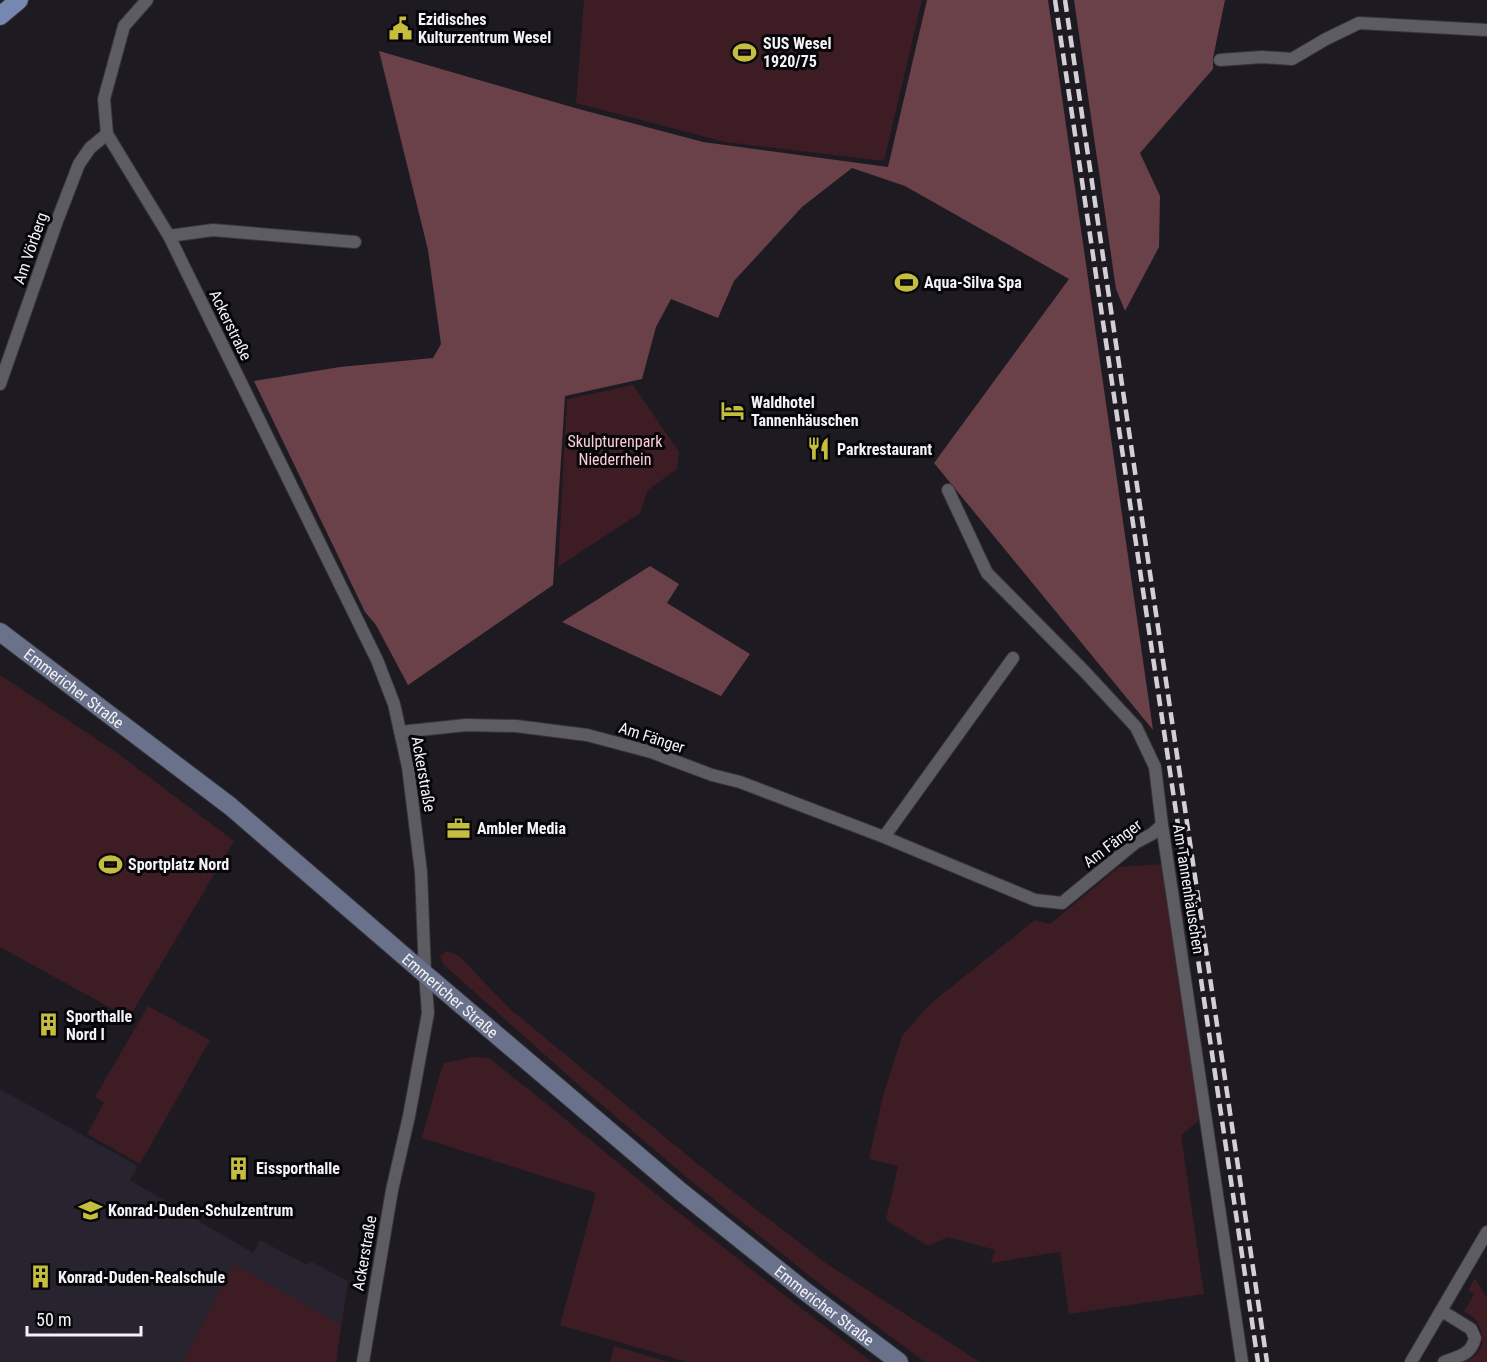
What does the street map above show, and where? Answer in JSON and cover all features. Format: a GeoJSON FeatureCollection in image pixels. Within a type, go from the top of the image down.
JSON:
{"type":"FeatureCollection","features":[{"type":"Feature","properties":{"kind":"main road"},"geometry":{"type":"LineString","coordinates":[[0,16],[19,0]]}},
{"type":"Feature","properties":{"kind":"main road","name":"Emmericher Straße"},"geometry":{"type":"LineString","coordinates":[[0,632],[230,806],[680,1191],[806,1292],[899,1362]]}},
{"type":"Feature","properties":{"kind":"street","name":"Ackerstraße"},"geometry":{"type":"LineString","coordinates":[[147,0],[124,26],[104,99],[107,134],[169,236],[378,660],[394,704],[408,767],[421,872],[428,1013],[409,1116],[392,1190],[363,1362]]}},
{"type":"Feature","properties":{"kind":"street"},"geometry":{"type":"LineString","coordinates":[[1220,60],[1262,57],[1292,59],[1359,23],[1487,30]]}},
{"type":"Feature","properties":{"kind":"street","name":"Am Vörberg"},"geometry":{"type":"LineString","coordinates":[[0,384],[79,164],[90,148],[107,134]]}},
{"type":"Feature","properties":{"kind":"street"},"geometry":{"type":"LineString","coordinates":[[169,236],[213,230],[355,242]]}},
{"type":"Feature","properties":{"kind":"street","name":"Am Tannenhäuschen"},"geometry":{"type":"LineString","coordinates":[[948,490],[987,573],[1136,727],[1155,767],[1242,1362]]}},
{"type":"Feature","properties":{"kind":"street"},"geometry":{"type":"LineString","coordinates":[[884,837],[1013,658]]}},
{"type":"Feature","properties":{"kind":"street","name":"Am Fänger"},"geometry":{"type":"LineString","coordinates":[[400,732],[466,725],[516,726],[587,735],[651,752],[712,775],[740,782],[884,837],[1035,900],[1062,903],[1135,843],[1152,834],[1162,825]]}},
{"type":"Feature","properties":{"kind":"street"},"geometry":{"type":"LineString","coordinates":[[1411,1362],[1487,1232]]}},
{"type":"Feature","properties":{"kind":"street"},"geometry":{"type":"LineString","coordinates":[[1442,1311],[1471,1329],[1475,1338],[1468,1353],[1444,1362]]}},
{"type":"Feature","properties":{"kind":"shaded area"},"geometry":{"type":"Polygon","coordinates":[[[927,0],[1048,0],[1153,730],[934,463],[1069,279],[905,186],[852,168],[802,207],[734,281],[718,318],[671,299],[656,327],[642,379],[565,396],[553,585],[408,685],[376,625],[365,612],[254,381],[340,367],[433,358],[441,344],[428,250],[379,51],[575,108],[703,142],[888,167],[927,0]]]}},
{"type":"Feature","properties":{"kind":"shaded area"},"geometry":{"type":"Polygon","coordinates":[[[1074,0],[1225,0],[1213,58],[1213,69],[1140,153],[1160,196],[1159,247],[1125,311],[1116,289],[1074,0]]]}},
{"type":"Feature","properties":{"kind":"shaded area"},"geometry":{"type":"Polygon","coordinates":[[[650,566],[679,584],[667,603],[750,654],[721,696],[562,622],[650,566]]]}},
{"type":"Feature","properties":{"kind":"shaded area","name":"Konrad-Duden-Schulzentrum"},"geometry":{"type":"Polygon","coordinates":[[[0,1089],[138,1166],[130,1180],[253,1253],[260,1240],[307,1265],[310,1261],[348,1281],[336,1362],[0,1362],[0,1089]]]}},
{"type":"Feature","properties":{"kind":"green space","name":"SUS Wesel 1920/75"},"geometry":{"type":"Polygon","coordinates":[[[584,0],[922,0],[884,161],[725,142],[576,103],[584,0]]]}},
{"type":"Feature","properties":{"kind":"green space","name":"Skulpturenpark Niederrhein"},"geometry":{"type":"Polygon","coordinates":[[[633,385],[679,452],[677,469],[648,490],[640,513],[558,567],[567,399],[633,385]]]}},
{"type":"Feature","properties":{"kind":"green space","name":"Sportplatz Nord"},"geometry":{"type":"Polygon","coordinates":[[[0,675],[117,753],[234,841],[129,1018],[0,947],[0,675]]]}},
{"type":"Feature","properties":{"kind":"green space"},"geometry":{"type":"Polygon","coordinates":[[[1163,864],[1201,1119],[1181,1135],[1204,1294],[1069,1314],[1060,1252],[991,1263],[995,1250],[948,1237],[928,1246],[886,1220],[898,1166],[869,1159],[883,1096],[902,1036],[930,1004],[1035,920],[1050,924],[1119,867],[1163,864]]]}},
{"type":"Feature","properties":{"kind":"green space"},"geometry":{"type":"Polygon","coordinates":[[[447,951],[459,956],[509,1008],[700,1166],[827,1264],[980,1362],[925,1362],[816,1281],[691,1181],[443,964],[440,956],[447,951]]]}},
{"type":"Feature","properties":{"kind":"green space"},"geometry":{"type":"Polygon","coordinates":[[[148,1006],[210,1040],[140,1164],[87,1134],[104,1103],[95,1097],[148,1006]]]}},
{"type":"Feature","properties":{"kind":"green space"},"geometry":{"type":"Polygon","coordinates":[[[473,1057],[489,1058],[668,1204],[872,1362],[687,1362],[560,1325],[596,1193],[422,1138],[444,1063],[473,1057]]]}},
{"type":"Feature","properties":{"kind":"green space"},"geometry":{"type":"Polygon","coordinates":[[[234,1264],[341,1325],[336,1362],[183,1362],[234,1264]]]}},
{"type":"Feature","properties":{"kind":"green space"},"geometry":{"type":"Polygon","coordinates":[[[1475,1278],[1487,1298],[1487,1362],[1463,1362],[1475,1355],[1482,1345],[1482,1333],[1476,1320],[1464,1312],[1474,1294],[1468,1290],[1475,1278]]]}},
{"type":"Feature","properties":{"kind":"green space"},"geometry":{"type":"Polygon","coordinates":[[[614,1346],[669,1362],[610,1362],[614,1346]]]}},
{"type":"Feature","properties":{"kind":"railway"},"geometry":{"type":"LineString","coordinates":[[1055,0],[1258,1362]]}},
{"type":"Feature","properties":{"kind":"railway"},"geometry":{"type":"LineString","coordinates":[[1065,0],[1267,1362]]}},
{"type":"Feature","properties":{"kind":"place","name":"Ezidisches Kulturzentrum Wesel"},"geometry":{"type":"Point","coordinates":[400,28]}},
{"type":"Feature","properties":{"kind":"place","name":"SUS Wesel 1920/75"},"geometry":{"type":"Point","coordinates":[745,52]}},
{"type":"Feature","properties":{"kind":"place","name":"Aqua-Silva Spa"},"geometry":{"type":"Point","coordinates":[906,282]}},
{"type":"Feature","properties":{"kind":"place","name":"Waldhotel Tannenhäuschen"},"geometry":{"type":"Point","coordinates":[733,411]}},
{"type":"Feature","properties":{"kind":"place","name":"Parkrestaurant"},"geometry":{"type":"Point","coordinates":[819,449]}},
{"type":"Feature","properties":{"kind":"place","name":"Ambler Media"},"geometry":{"type":"Point","coordinates":[459,828]}},
{"type":"Feature","properties":{"kind":"place","name":"Sportplatz Nord"},"geometry":{"type":"Point","coordinates":[110,864]}},
{"type":"Feature","properties":{"kind":"place","name":"Sporthalle Nord I"},"geometry":{"type":"Point","coordinates":[48,1025]}},
{"type":"Feature","properties":{"kind":"place","name":"Eissporthalle"},"geometry":{"type":"Point","coordinates":[238,1168]}},
{"type":"Feature","properties":{"kind":"place","name":"Konrad-Duden-Schulzentrum"},"geometry":{"type":"Point","coordinates":[90,1210]}},
{"type":"Feature","properties":{"kind":"place","name":"Konrad-Duden-Realschule"},"geometry":{"type":"Point","coordinates":[40,1277]}}]}
